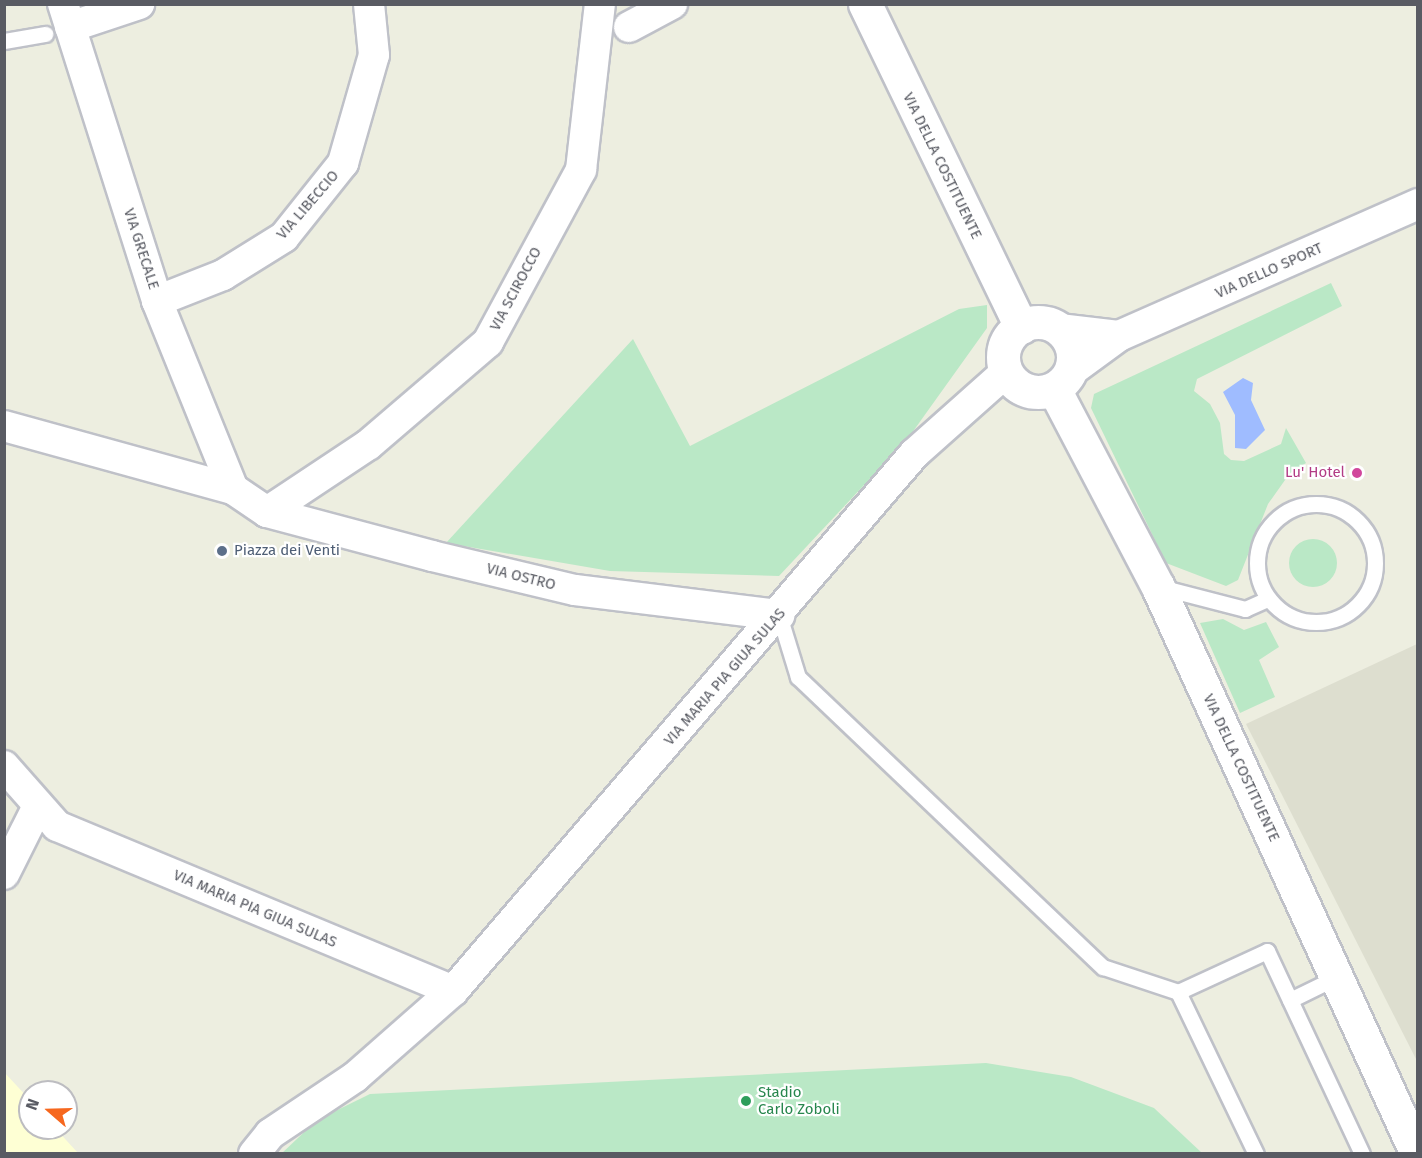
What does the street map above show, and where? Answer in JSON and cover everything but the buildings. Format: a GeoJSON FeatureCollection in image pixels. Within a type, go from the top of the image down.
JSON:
{"type":"FeatureCollection","features":[{"type":"Feature","properties":{"kind":"street"},"geometry":{"type":"LineString","coordinates":[[59,22],[139,4]]}},
{"type":"Feature","properties":{"kind":"street","name":"VIA LIBECCIO"},"geometry":{"type":"LineString","coordinates":[[157,301],[223,276],[284,237],[343,163],[374,56],[369,4]]}},
{"type":"Feature","properties":{"kind":"street","name":"VIA SCIROCCO"},"geometry":{"type":"LineString","coordinates":[[267,512],[368,446],[488,342],[581,170],[600,4]]}},
{"type":"Feature","properties":{"kind":"street"},"geometry":{"type":"LineString","coordinates":[[629,27],[672,4]]}},
{"type":"Feature","properties":{"kind":"street","name":"VIA DELLA COSTITUENTE"},"geometry":{"type":"LineString","coordinates":[[865,4],[1021,327]]}},
{"type":"Feature","properties":{"kind":"street","name":"VIA GRECALE"},"geometry":{"type":"LineString","coordinates":[[59,22],[157,301],[232,489]]}},
{"type":"Feature","properties":{"kind":"street","name":"VIA DELLO SPORT"},"geometry":{"type":"LineString","coordinates":[[1062,380],[1119,336],[1418,204]]}},
{"type":"Feature","properties":{"kind":"street"},"geometry":{"type":"LineString","coordinates":[[1059,329],[1072,349],[1062,380],[1044,392],[1022,388],[1006,372],[1004,350],[1008,339],[1021,327],[1038,322],[1059,329],[1119,336]]}},
{"type":"Feature","properties":{"kind":"street","name":"VIA MARIA PIA GIUA SULAS"},"geometry":{"type":"LineString","coordinates":[[254,1154],[270,1134],[355,1077],[453,991],[779,615],[914,454],[1006,372]]}},
{"type":"Feature","properties":{"kind":"street","name":"VIA DELLA COSTITUENTE"},"geometry":{"type":"LineString","coordinates":[[1062,380],[1417,1154]]}},
{"type":"Feature","properties":{"kind":"street"},"geometry":{"type":"LineString","coordinates":[[4,426],[145,467],[232,489],[267,512]]}},
{"type":"Feature","properties":{"kind":"street","name":"VIA OSTRO"},"geometry":{"type":"LineString","coordinates":[[267,512],[575,590],[779,615]]}},
{"type":"Feature","properties":{"kind":"street"},"geometry":{"type":"LineString","coordinates":[[4,766],[47,816],[4,874]]}},
{"type":"Feature","properties":{"kind":"street","name":"VIA MARIA PIA GIUA SULAS"},"geometry":{"type":"LineString","coordinates":[[47,816],[453,991]]}},
{"type":"Feature","properties":{"kind":"lane"},"geometry":{"type":"LineString","coordinates":[[4,41],[59,22]]}},
{"type":"Feature","properties":{"kind":"lane"},"geometry":{"type":"LineString","coordinates":[[1308,504],[1329,504],[1347,512],[1363,526],[1376,561],[1365,597],[1352,610],[1327,621],[1299,621],[1282,613],[1267,599],[1258,580],[1256,559],[1261,539],[1280,516],[1308,504]]}},
{"type":"Feature","properties":{"kind":"lane"},"geometry":{"type":"LineString","coordinates":[[1158,586],[1245,609],[1267,599]]}},
{"type":"Feature","properties":{"kind":"lane"},"geometry":{"type":"LineString","coordinates":[[779,615],[798,677],[1103,967],[1178,992],[1267,951],[1362,1154]]}},
{"type":"Feature","properties":{"kind":"lane"},"geometry":{"type":"LineString","coordinates":[[1290,1000],[1337,977]]}},
{"type":"Feature","properties":{"kind":"lane"},"geometry":{"type":"LineString","coordinates":[[1178,992],[1256,1154]]}},
{"type":"Feature","properties":{"kind":"shaded area"},"geometry":{"type":"Polygon","coordinates":[[[1331,283],[1342,306],[1197,379],[1194,391],[1210,404],[1220,423],[1224,454],[1231,460],[1244,461],[1281,444],[1286,428],[1306,463],[1290,473],[1268,504],[1238,580],[1226,586],[1166,563],[1091,408],[1094,394],[1331,283]]]}},
{"type":"Feature","properties":{"kind":"shaded area"},"geometry":{"type":"Polygon","coordinates":[[[987,305],[987,328],[909,437],[779,576],[610,571],[446,543],[633,339],[690,446],[959,309],[987,305]]]}},
{"type":"Feature","properties":{"kind":"shaded area"},"geometry":{"type":"Polygon","coordinates":[[[1313,539],[1330,546],[1337,563],[1330,580],[1313,587],[1296,580],[1289,563],[1296,546],[1313,539]]]}},
{"type":"Feature","properties":{"kind":"shaded area"},"geometry":{"type":"Polygon","coordinates":[[[1223,619],[1244,630],[1266,622],[1279,647],[1259,660],[1275,697],[1240,713],[1200,623],[1223,619]]]}},
{"type":"Feature","properties":{"kind":"shaded area"},"geometry":{"type":"Polygon","coordinates":[[[1417,644],[1417,1061],[1246,724],[1417,644]]]}},
{"type":"Feature","properties":{"kind":"shaded area","name":"Stadio Carlo Zoboli"},"geometry":{"type":"Polygon","coordinates":[[[986,1063],[1071,1077],[1154,1108],[1202,1153],[281,1154],[317,1120],[370,1094],[986,1063]]]}},
{"type":"Feature","properties":{"kind":"shaded area"},"geometry":{"type":"Polygon","coordinates":[[[4,1072],[18,1087],[18,1140],[66,1140],[78,1153],[5,1153],[4,1072]]]}},
{"type":"Feature","properties":{"kind":"water"},"geometry":{"type":"Polygon","coordinates":[[[1243,378],[1253,383],[1251,400],[1265,430],[1246,449],[1235,448],[1235,415],[1223,392],[1243,378]]]}},
{"type":"Feature","properties":{"kind":"place","name":"Lu' Hotel"},"geometry":{"type":"Point","coordinates":[1357,473]}},
{"type":"Feature","properties":{"kind":"place","name":"Piazza dei Venti"},"geometry":{"type":"Point","coordinates":[222,551]}},
{"type":"Feature","properties":{"kind":"place","name":"Stadio Carlo Zoboli"},"geometry":{"type":"Point","coordinates":[746,1101]}}]}
